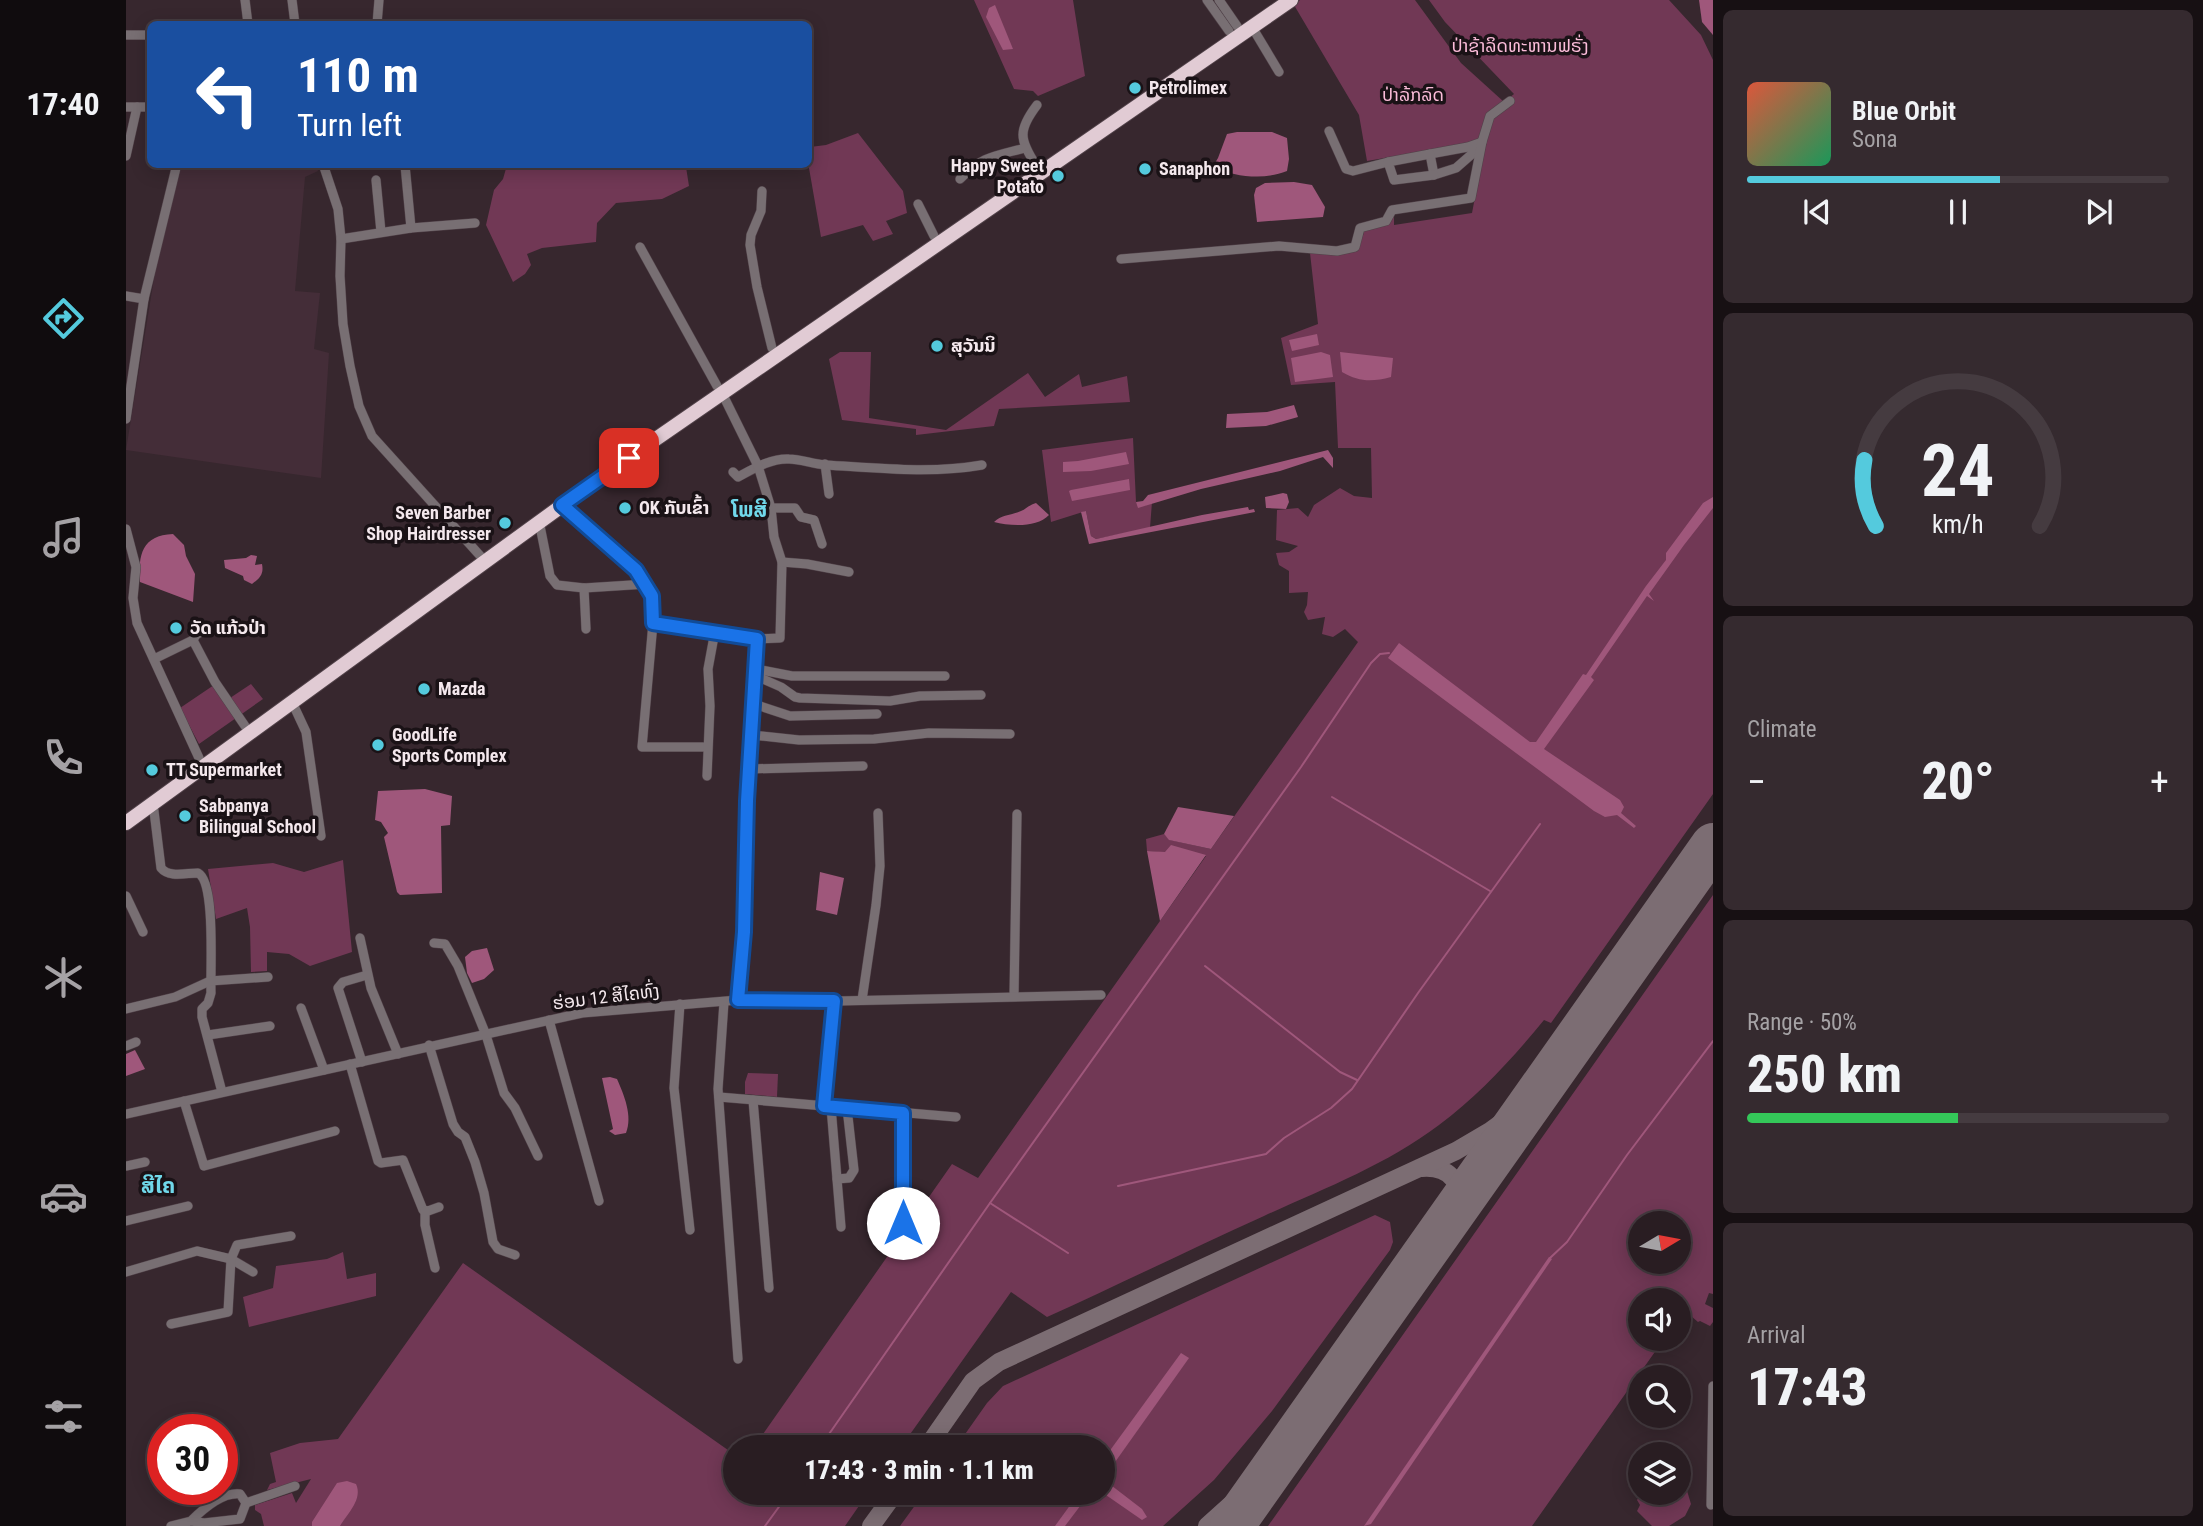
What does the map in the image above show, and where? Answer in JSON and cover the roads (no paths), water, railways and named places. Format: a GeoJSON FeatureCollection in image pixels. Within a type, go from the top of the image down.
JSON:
{"type":"FeatureCollection","features":[{"type":"Feature","properties":{"kind":"highway"},"geometry":{"type":"LineString","coordinates":[[719,390],[772,348],[1274,0]]}},
{"type":"Feature","properties":{"kind":"highway"},"geometry":{"type":"LineString","coordinates":[[126,812],[719,390],[1291,0]]}},
{"type":"Feature","properties":{"kind":"highway"},"geometry":{"type":"LineString","coordinates":[[126,823],[292,702],[481,557],[562,505],[678,419]]}},
{"type":"Feature","properties":{"kind":"street"},"geometry":{"type":"LineString","coordinates":[[245,0],[248,21]]}},
{"type":"Feature","properties":{"kind":"street"},"geometry":{"type":"LineString","coordinates":[[292,0],[295,21]]}},
{"type":"Feature","properties":{"kind":"street"},"geometry":{"type":"LineString","coordinates":[[377,21],[379,0]]}},
{"type":"Feature","properties":{"kind":"street"},"geometry":{"type":"LineString","coordinates":[[1207,0],[1233,29]]}},
{"type":"Feature","properties":{"kind":"street"},"geometry":{"type":"LineString","coordinates":[[1219,0],[1233,29]]}},
{"type":"Feature","properties":{"kind":"street"},"geometry":{"type":"LineString","coordinates":[[1252,27],[1279,72]]}},
{"type":"Feature","properties":{"kind":"street"},"geometry":{"type":"LineString","coordinates":[[126,35],[147,35]]}},
{"type":"Feature","properties":{"kind":"street"},"geometry":{"type":"LineString","coordinates":[[1121,259],[1279,246],[1337,251],[1351,248],[1357,245],[1360,228],[1385,221],[1392,210],[1471,198],[1481,145],[1490,116],[1510,101]]}},
{"type":"Feature","properties":{"kind":"street"},"geometry":{"type":"LineString","coordinates":[[1036,165],[1025,148],[1021,135],[1037,105]]}},
{"type":"Feature","properties":{"kind":"street"},"geometry":{"type":"LineString","coordinates":[[126,107],[147,107]]}},
{"type":"Feature","properties":{"kind":"street"},"geometry":{"type":"LineString","coordinates":[[126,156],[137,107]]}},
{"type":"Feature","properties":{"kind":"street"},"geometry":{"type":"LineString","coordinates":[[1329,131],[1346,169],[1353,171],[1481,145]]}},
{"type":"Feature","properties":{"kind":"street"},"geometry":{"type":"LineString","coordinates":[[1388,162],[1394,180],[1434,175],[1456,168],[1481,145]]}},
{"type":"Feature","properties":{"kind":"street"},"geometry":{"type":"LineString","coordinates":[[960,179],[985,158],[1025,148]]}},
{"type":"Feature","properties":{"kind":"street"},"geometry":{"type":"LineString","coordinates":[[1430,154],[1434,175]]}},
{"type":"Feature","properties":{"kind":"street"},"geometry":{"type":"LineString","coordinates":[[126,419],[144,299],[176,168]]}},
{"type":"Feature","properties":{"kind":"street"},"geometry":{"type":"LineString","coordinates":[[324,168],[338,209],[343,324],[359,406],[372,436],[481,557]]}},
{"type":"Feature","properties":{"kind":"street"},"geometry":{"type":"LineString","coordinates":[[405,168],[411,228]]}},
{"type":"Feature","properties":{"kind":"street"},"geometry":{"type":"LineString","coordinates":[[376,180],[381,232]]}},
{"type":"Feature","properties":{"kind":"street"},"geometry":{"type":"LineString","coordinates":[[762,191],[761,211],[750,245],[772,348]]}},
{"type":"Feature","properties":{"kind":"street"},"geometry":{"type":"LineString","coordinates":[[918,204],[934,236]]}},
{"type":"Feature","properties":{"kind":"street"},"geometry":{"type":"LineString","coordinates":[[341,244],[381,232],[475,223]]}},
{"type":"Feature","properties":{"kind":"street"},"geometry":{"type":"LineString","coordinates":[[640,247],[758,466],[771,509],[773,529],[782,562],[781,635],[778,639],[757,639],[653,623]]}},
{"type":"Feature","properties":{"kind":"street"},"geometry":{"type":"LineString","coordinates":[[126,296],[144,299]]}},
{"type":"Feature","properties":{"kind":"street"},"geometry":{"type":"LineString","coordinates":[[733,472],[738,477],[758,466],[791,458],[802,462],[911,470],[982,465]]}},
{"type":"Feature","properties":{"kind":"street"},"geometry":{"type":"LineString","coordinates":[[825,464],[829,494]]}},
{"type":"Feature","properties":{"kind":"street"},"geometry":{"type":"LineString","coordinates":[[562,505],[636,570],[652,596],[653,623],[642,747],[707,747]]}},
{"type":"Feature","properties":{"kind":"street"},"geometry":{"type":"LineString","coordinates":[[771,509],[795,508],[803,518],[814,520],[822,544]]}},
{"type":"Feature","properties":{"kind":"street"},"geometry":{"type":"LineString","coordinates":[[539,521],[550,576],[557,585],[584,588],[647,584]]}},
{"type":"Feature","properties":{"kind":"street"},"geometry":{"type":"LineString","coordinates":[[126,529],[136,567],[133,598],[137,623],[199,758]]}},
{"type":"Feature","properties":{"kind":"street"},"geometry":{"type":"LineString","coordinates":[[782,562],[849,572]]}},
{"type":"Feature","properties":{"kind":"street"},"geometry":{"type":"LineString","coordinates":[[584,588],[586,629]]}},
{"type":"Feature","properties":{"kind":"street"},"geometry":{"type":"LineString","coordinates":[[153,659],[193,640],[205,629]]}},
{"type":"Feature","properties":{"kind":"street"},"geometry":{"type":"LineString","coordinates":[[707,776],[710,706],[708,669],[715,631]]}},
{"type":"Feature","properties":{"kind":"street"},"geometry":{"type":"LineString","coordinates":[[738,1000],[744,932],[749,769],[757,639]]}},
{"type":"Feature","properties":{"kind":"street"},"geometry":{"type":"LineString","coordinates":[[193,640],[215,682],[245,726]]}},
{"type":"Feature","properties":{"kind":"street"},"geometry":{"type":"LineString","coordinates":[[756,673],[792,676],[945,676]]}},
{"type":"Feature","properties":{"kind":"street"},"geometry":{"type":"LineString","coordinates":[[756,673],[800,698],[890,701],[920,696],[981,695]]}},
{"type":"Feature","properties":{"kind":"street"},"geometry":{"type":"LineString","coordinates":[[292,702],[306,732],[321,836]]}},
{"type":"Feature","properties":{"kind":"street"},"geometry":{"type":"LineString","coordinates":[[754,704],[790,716],[877,714]]}},
{"type":"Feature","properties":{"kind":"street"},"geometry":{"type":"LineString","coordinates":[[752,734],[799,740],[874,740],[929,733],[1010,734]]}},
{"type":"Feature","properties":{"kind":"street"},"geometry":{"type":"LineString","coordinates":[[749,769],[863,766]]}},
{"type":"Feature","properties":{"kind":"street"},"geometry":{"type":"LineString","coordinates":[[153,803],[161,868],[172,874],[198,873],[205,880],[209,904],[210,999],[202,1009],[222,1092]]}},
{"type":"Feature","properties":{"kind":"street"},"geometry":{"type":"LineString","coordinates":[[862,1000],[878,879],[878,813]]}},
{"type":"Feature","properties":{"kind":"street"},"geometry":{"type":"LineString","coordinates":[[1014,996],[1017,814]]}},
{"type":"Feature","properties":{"kind":"street"},"geometry":{"type":"LineString","coordinates":[[126,896],[143,932]]}},
{"type":"Feature","properties":{"kind":"street"},"geometry":{"type":"LineString","coordinates":[[360,938],[367,975],[398,1054]]}},
{"type":"Feature","properties":{"kind":"street"},"geometry":{"type":"LineString","coordinates":[[434,943],[445,944],[454,957],[486,1035],[504,1093],[538,1156]]}},
{"type":"Feature","properties":{"kind":"street"},"geometry":{"type":"LineString","coordinates":[[362,1062],[338,988],[343,982],[367,975]]}},
{"type":"Feature","properties":{"kind":"street"},"geometry":{"type":"LineString","coordinates":[[126,1009],[174,997],[210,981],[268,977]]}},
{"type":"Feature","properties":{"kind":"street","name":"ຮ່ອມ 12 ສີໄຄທົ່ງ"},"geometry":{"type":"LineString","coordinates":[[126,1114],[582,1013],[738,1000],[834,1001],[1101,995]]}},
{"type":"Feature","properties":{"kind":"street"},"geometry":{"type":"LineString","coordinates":[[834,1001],[828,1106],[841,1227]]}},
{"type":"Feature","properties":{"kind":"street"},"geometry":{"type":"LineString","coordinates":[[724,1002],[719,1097],[738,1359]]}},
{"type":"Feature","properties":{"kind":"street"},"geometry":{"type":"LineString","coordinates":[[680,1004],[674,1088],[690,1230]]}},
{"type":"Feature","properties":{"kind":"street"},"geometry":{"type":"LineString","coordinates":[[301,1007],[324,1070]]}},
{"type":"Feature","properties":{"kind":"street"},"geometry":{"type":"LineString","coordinates":[[549,1020],[599,1200]]}},
{"type":"Feature","properties":{"kind":"street"},"geometry":{"type":"LineString","coordinates":[[208,1035],[270,1026]]}},
{"type":"Feature","properties":{"kind":"street"},"geometry":{"type":"LineString","coordinates":[[126,1046],[136,1042]]}},
{"type":"Feature","properties":{"kind":"street"},"geometry":{"type":"LineString","coordinates":[[429,1045],[453,1124],[465,1137],[485,1193],[493,1242],[498,1249],[515,1255]]}},
{"type":"Feature","properties":{"kind":"street"},"geometry":{"type":"LineString","coordinates":[[350,1064],[377,1158],[381,1163],[402,1160],[425,1211],[425,1224],[435,1268]]}},
{"type":"Feature","properties":{"kind":"street"},"geometry":{"type":"LineString","coordinates":[[719,1097],[956,1117]]}},
{"type":"Feature","properties":{"kind":"street"},"geometry":{"type":"LineString","coordinates":[[752,1100],[769,1288]]}},
{"type":"Feature","properties":{"kind":"street"},"geometry":{"type":"LineString","coordinates":[[184,1101],[204,1166],[335,1131]]}},
{"type":"Feature","properties":{"kind":"street"},"geometry":{"type":"LineString","coordinates":[[837,1179],[849,1178],[854,1170],[847,1108]]}},
{"type":"Feature","properties":{"kind":"street"},"geometry":{"type":"LineString","coordinates":[[903,1113],[903,1223]]}},
{"type":"Feature","properties":{"kind":"street"},"geometry":{"type":"LineString","coordinates":[[126,1166],[145,1162]]}},
{"type":"Feature","properties":{"kind":"street"},"geometry":{"type":"LineString","coordinates":[[126,1221],[188,1206]]}},
{"type":"Feature","properties":{"kind":"street"},"geometry":{"type":"LineString","coordinates":[[425,1211],[439,1206]]}},
{"type":"Feature","properties":{"kind":"street"},"geometry":{"type":"LineString","coordinates":[[171,1324],[228,1312],[231,1259],[239,1243],[291,1236]]}},
{"type":"Feature","properties":{"kind":"street"},"geometry":{"type":"LineString","coordinates":[[126,1272],[197,1251],[231,1259],[253,1272]]}},
{"type":"Feature","properties":{"kind":"street"},"geometry":{"type":"LineString","coordinates":[[1710,1505],[1713,1386]]}},
{"type":"Feature","properties":{"kind":"street"},"geometry":{"type":"LineString","coordinates":[[246,1503],[295,1486]]}},
{"type":"Feature","properties":{"kind":"street"},"geometry":{"type":"LineString","coordinates":[[191,1521],[204,1508],[232,1494],[240,1494],[246,1503]]}},
{"type":"Feature","properties":{"kind":"street"},"geometry":{"type":"LineString","coordinates":[[171,1526],[191,1521],[204,1523],[240,1519],[246,1503]]}},
{"type":"Feature","properties":{"kind":"waterway"},"geometry":{"type":"LineString","coordinates":[[828,1435],[1301,767],[1371,663],[1380,654],[1389,653]]}},
{"type":"Feature","properties":{"kind":"waterway"},"geometry":{"type":"LineString","coordinates":[[1332,797],[1490,891]]}},
{"type":"Feature","properties":{"kind":"waterway"},"geometry":{"type":"LineString","coordinates":[[1118,1186],[1266,1154],[1284,1138],[1331,1108],[1352,1089],[1540,824]]}},
{"type":"Feature","properties":{"kind":"waterway"},"geometry":{"type":"LineString","coordinates":[[1205,966],[1340,1072],[1357,1080]]}},
{"type":"Feature","properties":{"kind":"waterway"},"geometry":{"type":"LineString","coordinates":[[1550,1258],[1567,1242],[1627,1155],[1713,1041]]}},
{"type":"Feature","properties":{"kind":"waterway"},"geometry":{"type":"LineString","coordinates":[[990,1203],[1068,1253]]}},
{"type":"Feature","properties":{"kind":"waterway"},"geometry":{"type":"LineString","coordinates":[[765,1526],[780,1505]]}},
{"type":"Feature","properties":{"kind":"place","name":"Petrolimex"},"geometry":{"type":"Point","coordinates":[1135,88]}},
{"type":"Feature","properties":{"kind":"place","name":"Sanaphon"},"geometry":{"type":"Point","coordinates":[1145,169]}},
{"type":"Feature","properties":{"kind":"place","name":"Happy Sweet Potato"},"geometry":{"type":"Point","coordinates":[1058,176]}},
{"type":"Feature","properties":{"kind":"place","name":"ສຸວັນນິ"},"geometry":{"type":"Point","coordinates":[937,346]}},
{"type":"Feature","properties":{"kind":"place","name":"OK ກັບເຂົ້າ"},"geometry":{"type":"Point","coordinates":[625,508]}},
{"type":"Feature","properties":{"kind":"place","name":"Seven Barber Shop Hairdresser"},"geometry":{"type":"Point","coordinates":[505,523]}},
{"type":"Feature","properties":{"kind":"place","name":"ວັດ ແກ້ວປ່າ"},"geometry":{"type":"Point","coordinates":[176,628]}},
{"type":"Feature","properties":{"kind":"place","name":"Mazda"},"geometry":{"type":"Point","coordinates":[424,689]}},
{"type":"Feature","properties":{"kind":"place","name":"GoodLife Sports Complex"},"geometry":{"type":"Point","coordinates":[378,745]}},
{"type":"Feature","properties":{"kind":"place","name":"TT Supermarket"},"geometry":{"type":"Point","coordinates":[152,770]}},
{"type":"Feature","properties":{"kind":"place","name":"Sabpanya Bilingual School"},"geometry":{"type":"Point","coordinates":[185,816]}},
{"type":"Feature","properties":{"kind":"district","name":"ໂພສີ"},"geometry":{"type":"Point","coordinates":[749,510]}},
{"type":"Feature","properties":{"kind":"district","name":"ສີໄຄ"},"geometry":{"type":"Point","coordinates":[158,1186]}},
{"type":"Feature","properties":{"kind":"park label","name":"ປ່າຊ້າລິດທະຫານຟຣັ່ງ"},"geometry":{"type":"Point","coordinates":[1520,46]}},
{"type":"Feature","properties":{"kind":"park label","name":"ປ່າລ້ກລົດ"},"geometry":{"type":"Point","coordinates":[1413,95]}}]}
